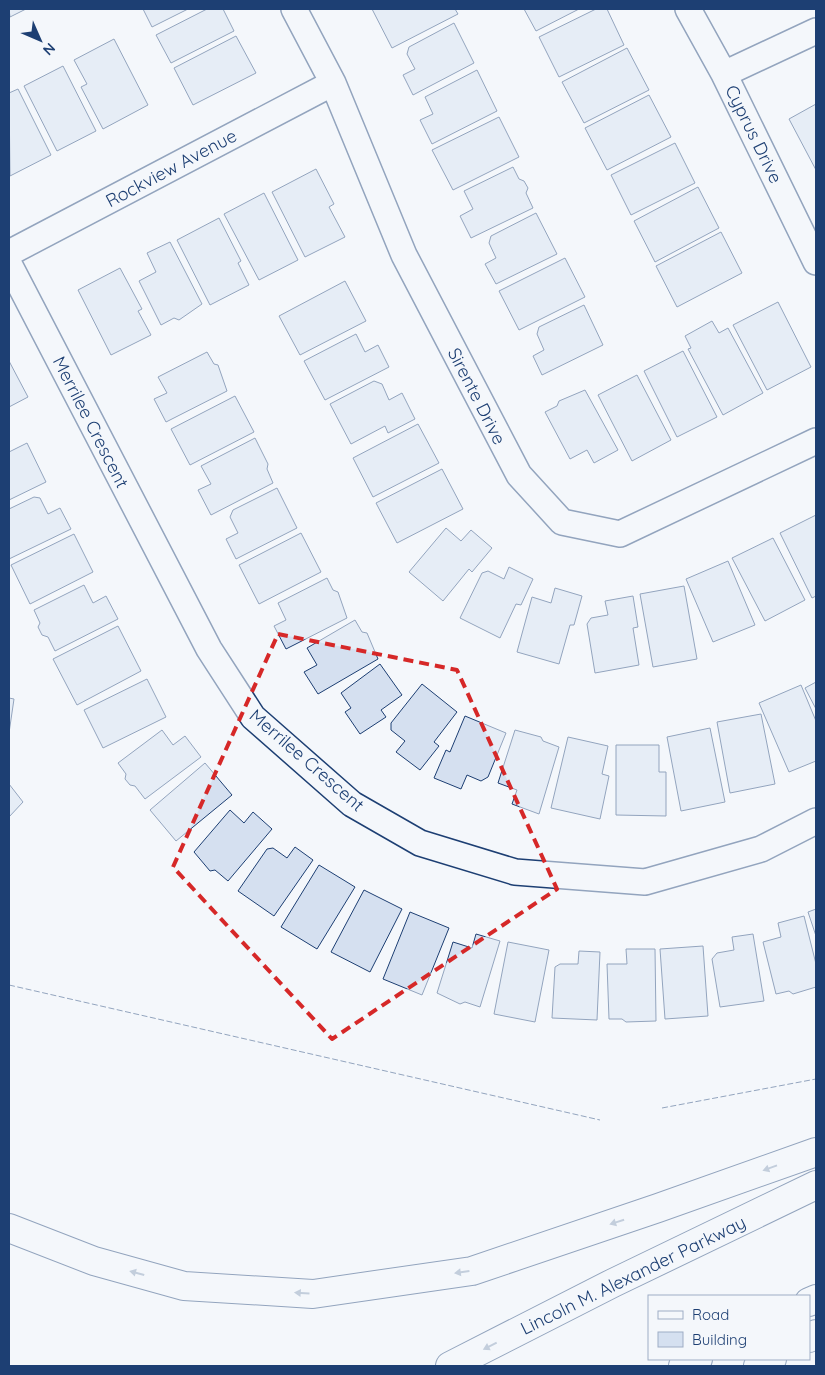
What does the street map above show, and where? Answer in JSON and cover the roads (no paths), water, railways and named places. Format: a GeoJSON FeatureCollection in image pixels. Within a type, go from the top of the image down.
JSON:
{"type":"FeatureCollection","features":[{"type":"Feature","properties":{"kind":"highway"},"geometry":{"type":"LineString","coordinates":[[9,1228],[94,1261],[184,1286],[312,1294],[472,1271],[816,1152]]}},
{"type":"Feature","properties":{"kind":"highway","name":"Lincoln M. Alexander Parkway"},"geometry":{"type":"LineString","coordinates":[[450,1366],[613,1283],[816,1185]]}},
{"type":"Feature","properties":{"kind":"highway"},"geometry":{"type":"LineString","coordinates":[[683,1366],[696,1360]]}},
{"type":"Feature","properties":{"kind":"highway"},"geometry":{"type":"LineString","coordinates":[[758,1366],[770,1360]]}},
{"type":"Feature","properties":{"kind":"street","name":"Sirente Drive"},"geometry":{"type":"LineString","coordinates":[[294,9],[333,83],[404,255],[518,475],[562,522],[620,534],[816,441]]}},
{"type":"Feature","properties":{"kind":"street","name":"Cyprus Drive"},"geometry":{"type":"LineString","coordinates":[[688,9],[724,74],[816,262]]}},
{"type":"Feature","properties":{"kind":"street"},"geometry":{"type":"LineString","coordinates":[[724,74],[816,31]]}},
{"type":"Feature","properties":{"kind":"street","name":"Rockview Avenue"},"geometry":{"type":"LineString","coordinates":[[9,253],[333,83]]}},
{"type":"Feature","properties":{"kind":"street","name":"Merrilee Crescent"},"geometry":{"type":"LineString","coordinates":[[9,264],[209,649],[253,717],[352,804],[420,843],[515,872],[645,882],[761,849],[816,822]]}}]}
